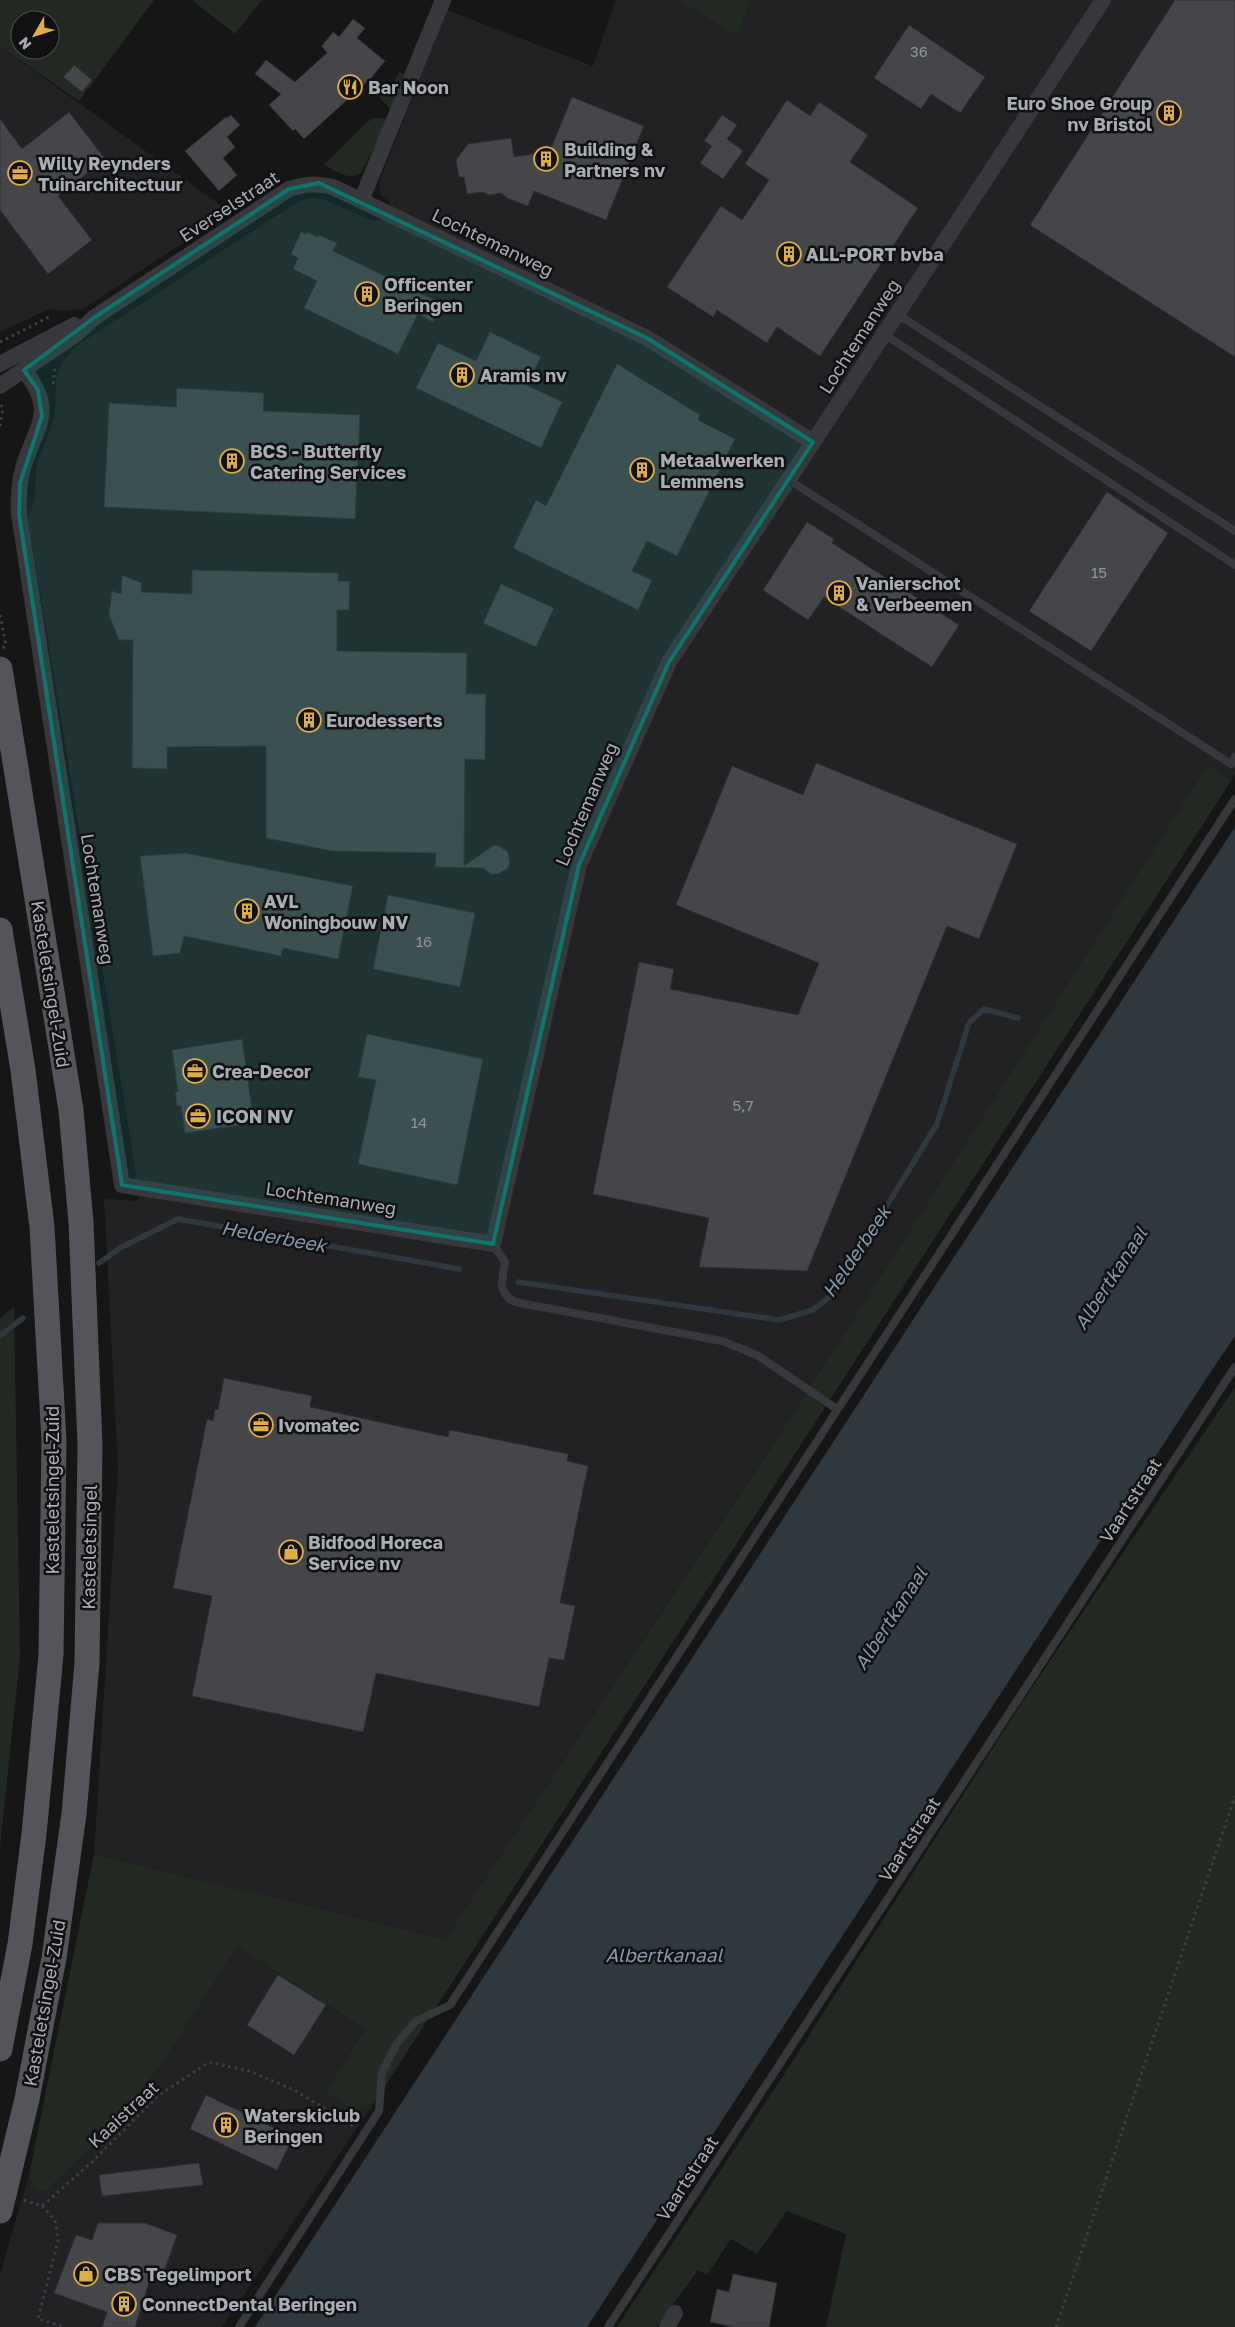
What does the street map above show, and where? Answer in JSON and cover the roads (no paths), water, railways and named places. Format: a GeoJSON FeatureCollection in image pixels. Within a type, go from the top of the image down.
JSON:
{"type":"FeatureCollection","features":[{"type":"Feature","properties":{"kind":"main road","name":"Kasteletsingel-Zuid"},"geometry":{"type":"LineString","coordinates":[[0,669],[71,1110],[81,1222],[84,1300]]}},
{"type":"Feature","properties":{"kind":"main road","name":"Kasteletsingel-Zuid"},"geometry":{"type":"LineString","coordinates":[[0,930],[24,1070],[42,1228],[54,1441],[52,1655],[34,1834],[20,1944],[0,2049]]}},
{"type":"Feature","properties":{"kind":"main road","name":"Kasteletsingel"},"geometry":{"type":"LineString","coordinates":[[76,1793],[88,1663],[90,1446],[84,1300]]}},
{"type":"Feature","properties":{"kind":"main road","name":"Kasteletsingel-Zuid"},"geometry":{"type":"LineString","coordinates":[[2,2202],[27,2099],[54,1958],[76,1793]]}},
{"type":"Feature","properties":{"kind":"street"},"geometry":{"type":"LineString","coordinates":[[361,201],[443,0]]}},
{"type":"Feature","properties":{"kind":"street","name":"Lochtemanweg"},"geometry":{"type":"LineString","coordinates":[[24,370],[38,390],[42,416],[22,475],[18,493],[19,514],[122,1185],[493,1244],[579,864],[669,662],[1103,0]]}},
{"type":"Feature","properties":{"kind":"street","name":"Everselstraat"},"geometry":{"type":"LineString","coordinates":[[0,386],[75,335],[95,317],[289,189],[318,183],[333,187],[361,201]]}},
{"type":"Feature","properties":{"kind":"street","name":"Lochtemanweg"},"geometry":{"type":"LineString","coordinates":[[361,201],[647,338],[814,442]]}},
{"type":"Feature","properties":{"kind":"street","name":"Everselstraat"},"geometry":{"type":"LineString","coordinates":[[0,364],[71,326],[95,317]]}},
{"type":"Feature","properties":{"kind":"lane"},"geometry":{"type":"LineString","coordinates":[[897,314],[1235,530]]}},
{"type":"Feature","properties":{"kind":"lane"},"geometry":{"type":"LineString","coordinates":[[884,334],[1235,565]]}},
{"type":"Feature","properties":{"kind":"lane"},"geometry":{"type":"LineString","coordinates":[[789,480],[1231,764],[1235,757]]}},
{"type":"Feature","properties":{"kind":"lane"},"geometry":{"type":"LineString","coordinates":[[239,2327],[379,2111],[382,2072],[397,2043],[416,2021],[450,2005],[1235,799]]}},
{"type":"Feature","properties":{"kind":"lane"},"geometry":{"type":"LineString","coordinates":[[493,1244],[505,1262],[500,1287],[506,1298],[515,1302],[722,1341],[757,1355],[837,1409]]}},
{"type":"Feature","properties":{"kind":"lane","name":"Vaartstraat"},"geometry":{"type":"LineString","coordinates":[[608,2327],[1235,1367]]}},
{"type":"Feature","properties":{"kind":"water","name":"Albertkanaal"},"geometry":{"type":"Polygon","coordinates":[[[1235,827],[1235,1336],[587,2327],[255,2327],[1235,827]]]}},
{"type":"Feature","properties":{"kind":"waterway","name":"Helderbeek"},"geometry":{"type":"LineString","coordinates":[[518,1282],[779,1320],[813,1310],[832,1295],[937,1124],[969,1023],[984,1009],[1018,1018]]}},
{"type":"Feature","properties":{"kind":"waterway","name":"Helderbeek"},"geometry":{"type":"LineString","coordinates":[[99,1263],[120,1248],[178,1219],[459,1269]]}},
{"type":"Feature","properties":{"kind":"waterway","name":"Helderbeek"},"geometry":{"type":"LineString","coordinates":[[0,1336],[23,1318]]}},
{"type":"Feature","properties":{"kind":"place","name":"Bar Noon"},"geometry":{"type":"Point","coordinates":[350,87]}},
{"type":"Feature","properties":{"kind":"place","name":"Euro Shoe Group nv Bristol"},"geometry":{"type":"Point","coordinates":[1169,113]}},
{"type":"Feature","properties":{"kind":"place","name":"Building & Partners nv"},"geometry":{"type":"Point","coordinates":[546,159]}},
{"type":"Feature","properties":{"kind":"place","name":"Willy Reynders Tuinarchitectuur"},"geometry":{"type":"Point","coordinates":[20,173]}},
{"type":"Feature","properties":{"kind":"place","name":"ALL-PORT bvba"},"geometry":{"type":"Point","coordinates":[789,254]}},
{"type":"Feature","properties":{"kind":"place","name":"Officenter Beringen"},"geometry":{"type":"Point","coordinates":[367,294]}},
{"type":"Feature","properties":{"kind":"place","name":"Aramis nv"},"geometry":{"type":"Point","coordinates":[462,375]}},
{"type":"Feature","properties":{"kind":"place","name":"BCS - Butterfly Catering Services"},"geometry":{"type":"Point","coordinates":[232,461]}},
{"type":"Feature","properties":{"kind":"place","name":"Metaalwerken Lemmens"},"geometry":{"type":"Point","coordinates":[642,470]}},
{"type":"Feature","properties":{"kind":"place","name":"Vanierschot & Verbeemen"},"geometry":{"type":"Point","coordinates":[839,593]}},
{"type":"Feature","properties":{"kind":"place","name":"Eurodesserts"},"geometry":{"type":"Point","coordinates":[309,720]}},
{"type":"Feature","properties":{"kind":"place","name":"AVL Woningbouw NV"},"geometry":{"type":"Point","coordinates":[247,911]}},
{"type":"Feature","properties":{"kind":"place","name":"Crea-Decor"},"geometry":{"type":"Point","coordinates":[195,1071]}},
{"type":"Feature","properties":{"kind":"place","name":"ICON NV"},"geometry":{"type":"Point","coordinates":[198,1116]}},
{"type":"Feature","properties":{"kind":"place","name":"Ivomatec"},"geometry":{"type":"Point","coordinates":[261,1425]}},
{"type":"Feature","properties":{"kind":"place","name":"Bidfood Horeca Service nv"},"geometry":{"type":"Point","coordinates":[291,1552]}},
{"type":"Feature","properties":{"kind":"place","name":"Waterskiclub Beringen"},"geometry":{"type":"Point","coordinates":[226,2125]}},
{"type":"Feature","properties":{"kind":"place","name":"CBS Tegelimport"},"geometry":{"type":"Point","coordinates":[86,2274]}},
{"type":"Feature","properties":{"kind":"place","name":"ConnectDental Beringen"},"geometry":{"type":"Point","coordinates":[124,2304]}}]}
